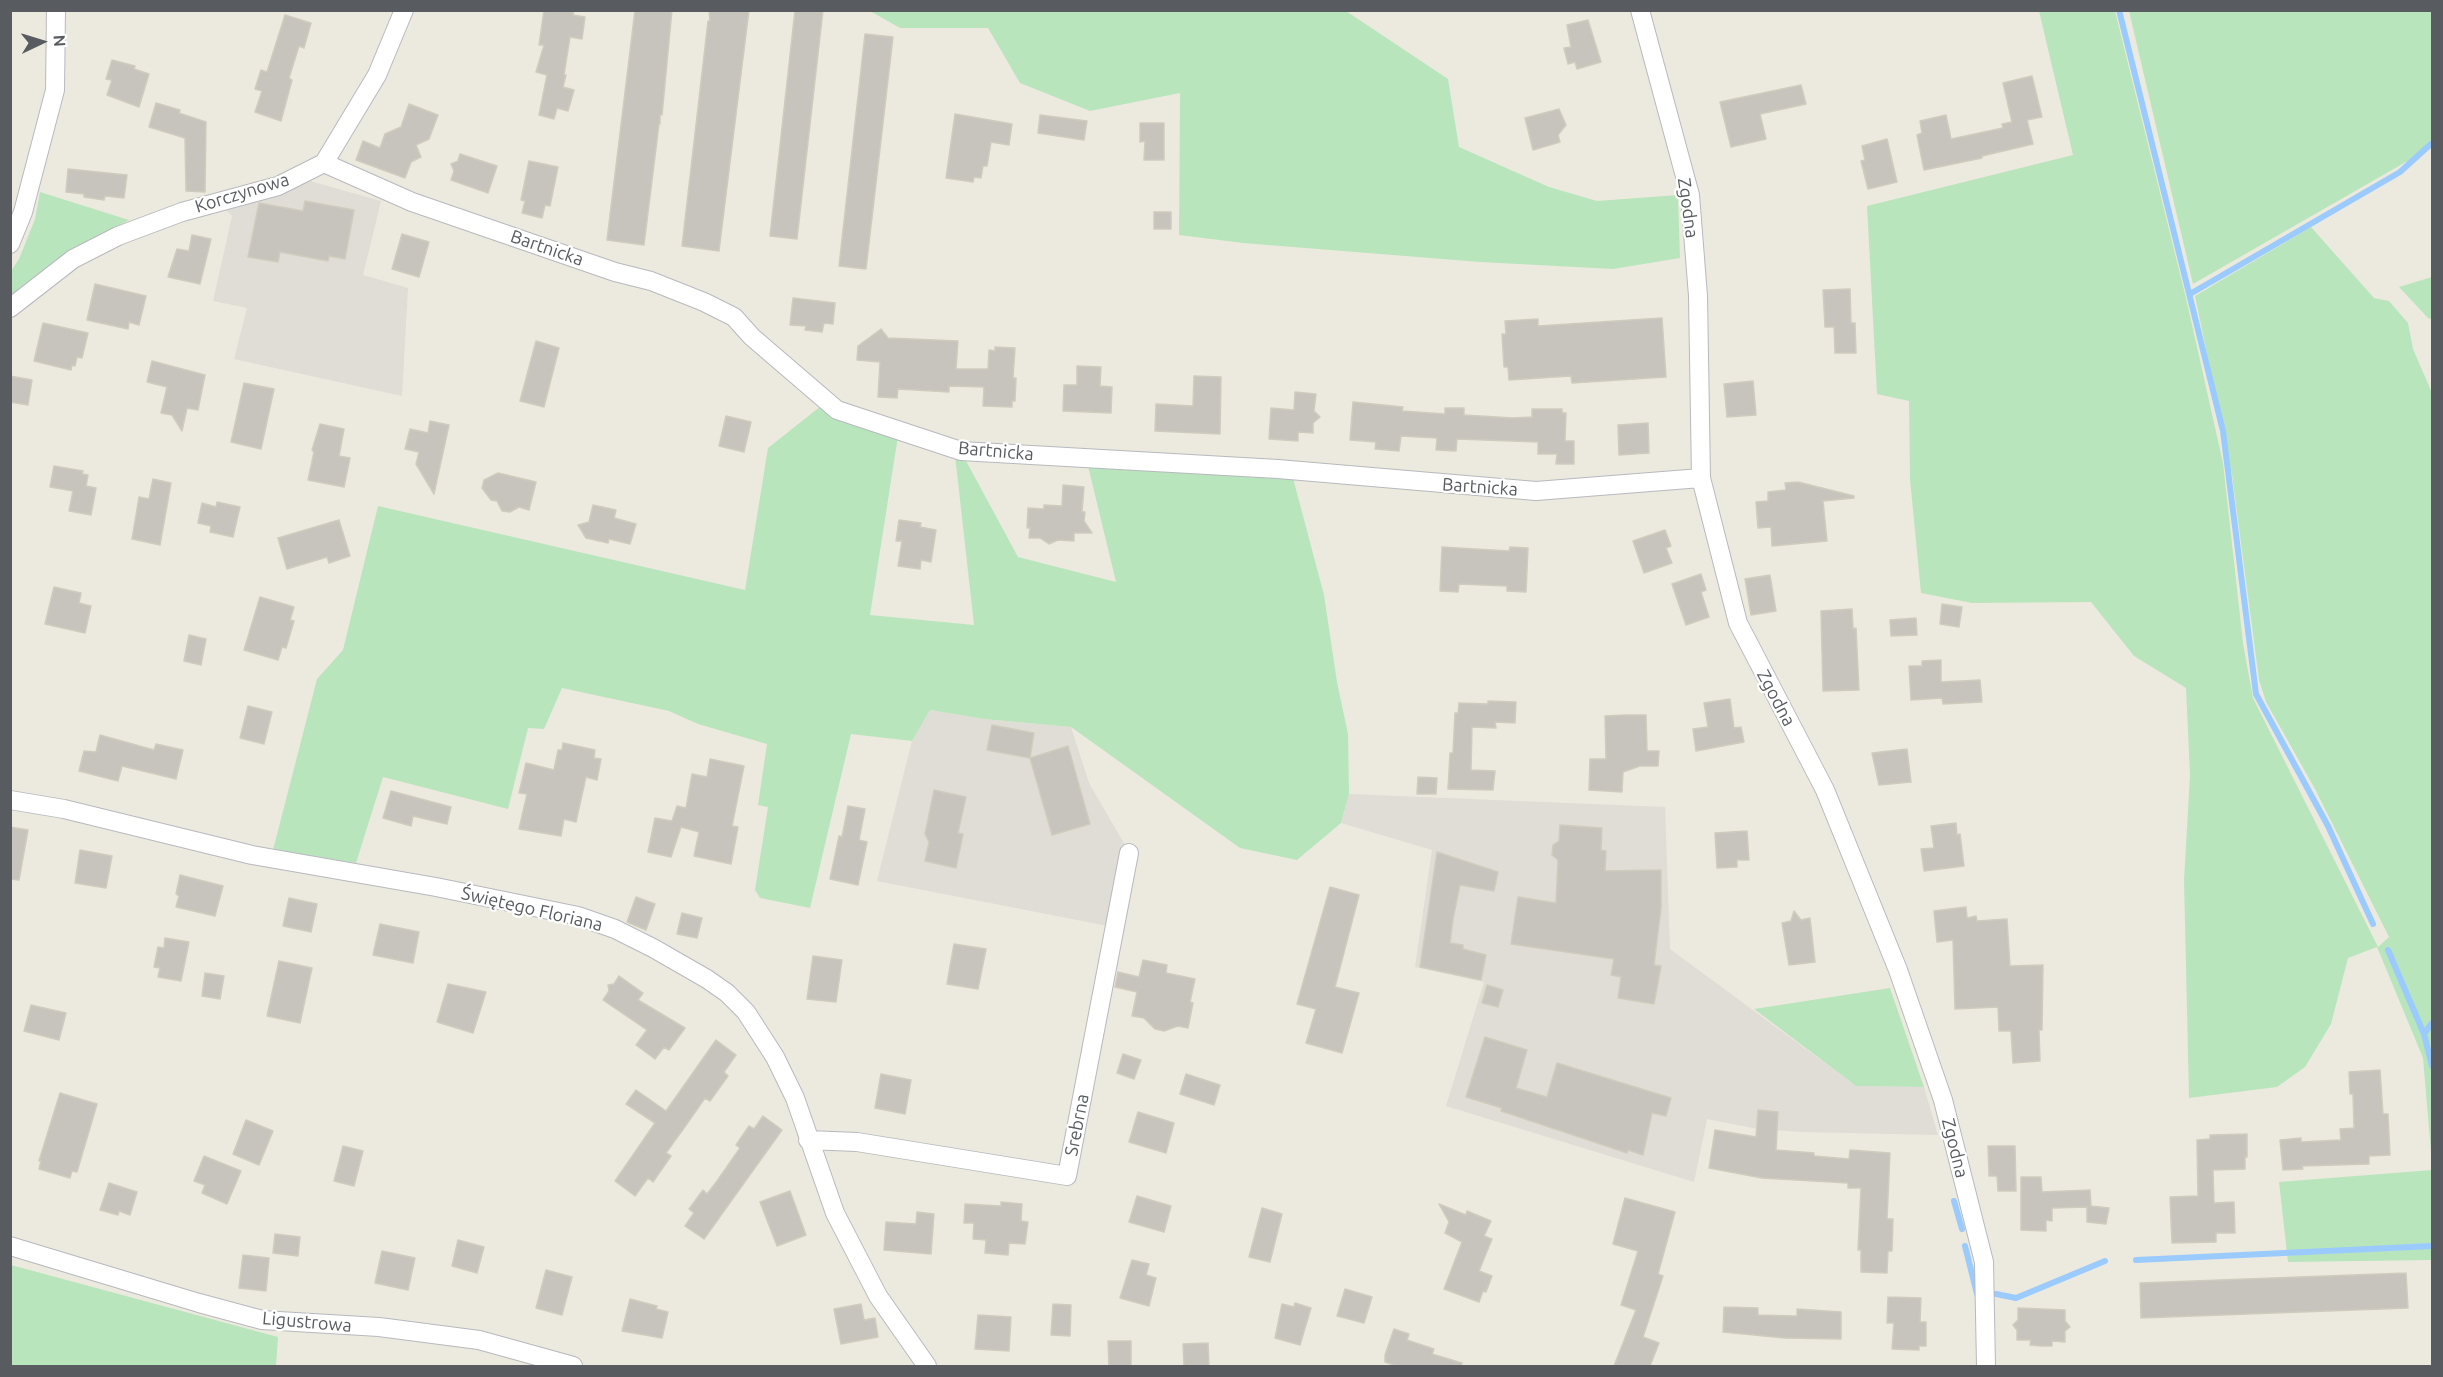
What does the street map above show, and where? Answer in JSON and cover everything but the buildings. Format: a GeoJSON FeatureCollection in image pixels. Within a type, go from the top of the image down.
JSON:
{"type":"FeatureCollection","features":[{"type":"Feature","properties":{"kind":"street"},"geometry":{"type":"LineString","coordinates":[[10,244],[23,212],[55,90],[56,10]]}},
{"type":"Feature","properties":{"kind":"street"},"geometry":{"type":"LineString","coordinates":[[324,163],[377,75],[404,10]]}},
{"type":"Feature","properties":{"kind":"street","name":"Zgodna"},"geometry":{"type":"LineString","coordinates":[[1640,10],[1689,195],[1698,296],[1701,478],[1738,623],[1825,790],[1898,970],[1943,1100],[1984,1262],[1986,1366]]}},
{"type":"Feature","properties":{"kind":"street","name":"Korczynowa"},"geometry":{"type":"LineString","coordinates":[[10,308],[73,259],[118,236],[182,212],[278,186],[324,163]]}},
{"type":"Feature","properties":{"kind":"street","name":"Bartnicka"},"geometry":{"type":"LineString","coordinates":[[324,163],[412,202],[615,272],[651,281],[704,302],[734,317],[752,337],[837,410],[962,451],[1278,469],[1536,491],[1701,478]]}},
{"type":"Feature","properties":{"kind":"street","name":"Świętego Floriana"},"geometry":{"type":"LineString","coordinates":[[10,800],[64,809],[252,855],[436,887],[578,916],[615,929],[712,982],[746,1012],[775,1057],[795,1098],[835,1213],[878,1296],[927,1366]]}},
{"type":"Feature","properties":{"kind":"street","name":"Srebrna"},"geometry":{"type":"LineString","coordinates":[[808,1140],[857,1142],[1067,1176],[1130,853]]}},
{"type":"Feature","properties":{"kind":"street","name":"Ligustrowa"},"geometry":{"type":"LineString","coordinates":[[10,1246],[262,1320],[379,1327],[479,1340],[573,1366]]}},
{"type":"Feature","properties":{"kind":"shaded area"},"geometry":{"type":"Polygon","coordinates":[[[310,181],[381,201],[363,275],[408,288],[402,396],[234,359],[247,308],[213,301],[232,216],[226,210],[310,181]]]}},
{"type":"Feature","properties":{"kind":"shaded area"},"geometry":{"type":"Polygon","coordinates":[[[930,710],[984,719],[1071,727],[1089,783],[1125,845],[1108,926],[877,881],[912,741],[930,710]]]}},
{"type":"Feature","properties":{"kind":"shaded area"},"geometry":{"type":"Polygon","coordinates":[[[1349,794],[1665,807],[1670,949],[1856,1086],[1924,1087],[1938,1135],[1758,1129],[1707,1119],[1694,1182],[1446,1106],[1484,982],[1415,967],[1432,850],[1341,823],[1349,794]]]}},
{"type":"Feature","properties":{"kind":"green space"},"geometry":{"type":"Polygon","coordinates":[[[870,11],[1346,11],[1448,79],[1459,147],[1549,187],[1597,201],[1678,195],[1680,258],[1613,269],[1480,262],[1243,243],[1179,235],[1180,93],[1090,111],[1020,83],[988,28],[900,28],[870,11]]]}},
{"type":"Feature","properties":{"kind":"green space"},"geometry":{"type":"Polygon","coordinates":[[[2039,11],[2115,11],[2186,298],[2223,463],[2243,643],[2253,698],[2378,947],[2389,937],[2315,789],[2266,702],[2259,680],[2232,475],[2195,296],[2311,227],[2374,298],[2389,301],[2408,323],[2413,349],[2432,393],[2432,1164],[2423,1058],[2377,947],[2348,958],[2331,1024],[2305,1067],[2277,1087],[2189,1098],[2184,880],[2190,775],[2186,688],[2134,656],[2091,602],[1972,603],[1921,593],[1910,479],[1909,401],[1877,394],[1867,206],[2073,155],[2039,11]]]}},
{"type":"Feature","properties":{"kind":"green space"},"geometry":{"type":"Polygon","coordinates":[[[2129,11],[2432,11],[2432,138],[2418,155],[2193,284],[2129,11]]]}},
{"type":"Feature","properties":{"kind":"green space"},"geometry":{"type":"Polygon","coordinates":[[[40,192],[129,220],[54,261],[11,295],[11,271],[19,259],[35,219],[40,192]]]}},
{"type":"Feature","properties":{"kind":"green space"},"geometry":{"type":"Polygon","coordinates":[[[2432,277],[2432,318],[2429,319],[2399,287],[2432,277]]]}},
{"type":"Feature","properties":{"kind":"green space"},"geometry":{"type":"Polygon","coordinates":[[[821,406],[851,424],[898,436],[870,615],[974,625],[955,455],[965,459],[1018,557],[1116,582],[1088,466],[1293,478],[1324,595],[1337,682],[1348,734],[1349,794],[1341,823],[1297,860],[1240,848],[1071,727],[984,719],[930,710],[912,741],[851,734],[810,908],[760,898],[755,890],[768,807],[758,805],[767,744],[698,724],[669,711],[562,688],[544,729],[528,728],[508,809],[383,777],[356,863],[273,850],[317,679],[343,650],[378,506],[745,590],[768,448],[821,406]]]}},
{"type":"Feature","properties":{"kind":"green space"},"geometry":{"type":"Polygon","coordinates":[[[1890,988],[1924,1087],[1856,1086],[1754,1009],[1890,988]]]}},
{"type":"Feature","properties":{"kind":"green space"},"geometry":{"type":"Polygon","coordinates":[[[2432,1170],[2432,1260],[2288,1262],[2279,1182],[2432,1170]]]}},
{"type":"Feature","properties":{"kind":"green space"},"geometry":{"type":"Polygon","coordinates":[[[11,1265],[278,1337],[276,1366],[11,1366],[11,1265]]]}},
{"type":"Feature","properties":{"kind":"waterway"},"geometry":{"type":"LineString","coordinates":[[2119,10],[2223,431],[2256,694],[2328,826],[2373,924]]}},
{"type":"Feature","properties":{"kind":"waterway"},"geometry":{"type":"LineString","coordinates":[[2190,294],[2400,172],[2432,143]]}},
{"type":"Feature","properties":{"kind":"waterway"},"geometry":{"type":"LineString","coordinates":[[2388,950],[2424,1034],[2432,1066]]}},
{"type":"Feature","properties":{"kind":"waterway"},"geometry":{"type":"LineString","coordinates":[[2424,1034],[2432,1023]]}},
{"type":"Feature","properties":{"kind":"waterway"},"geometry":{"type":"LineString","coordinates":[[1954,1201],[1962,1229]]}},
{"type":"Feature","properties":{"kind":"waterway"},"geometry":{"type":"LineString","coordinates":[[1965,1246],[1977,1294]]}},
{"type":"Feature","properties":{"kind":"waterway"},"geometry":{"type":"LineString","coordinates":[[2136,1260],[2432,1246]]}},
{"type":"Feature","properties":{"kind":"waterway"},"geometry":{"type":"LineString","coordinates":[[1996,1294],[2016,1298],[2105,1261]]}}]}
